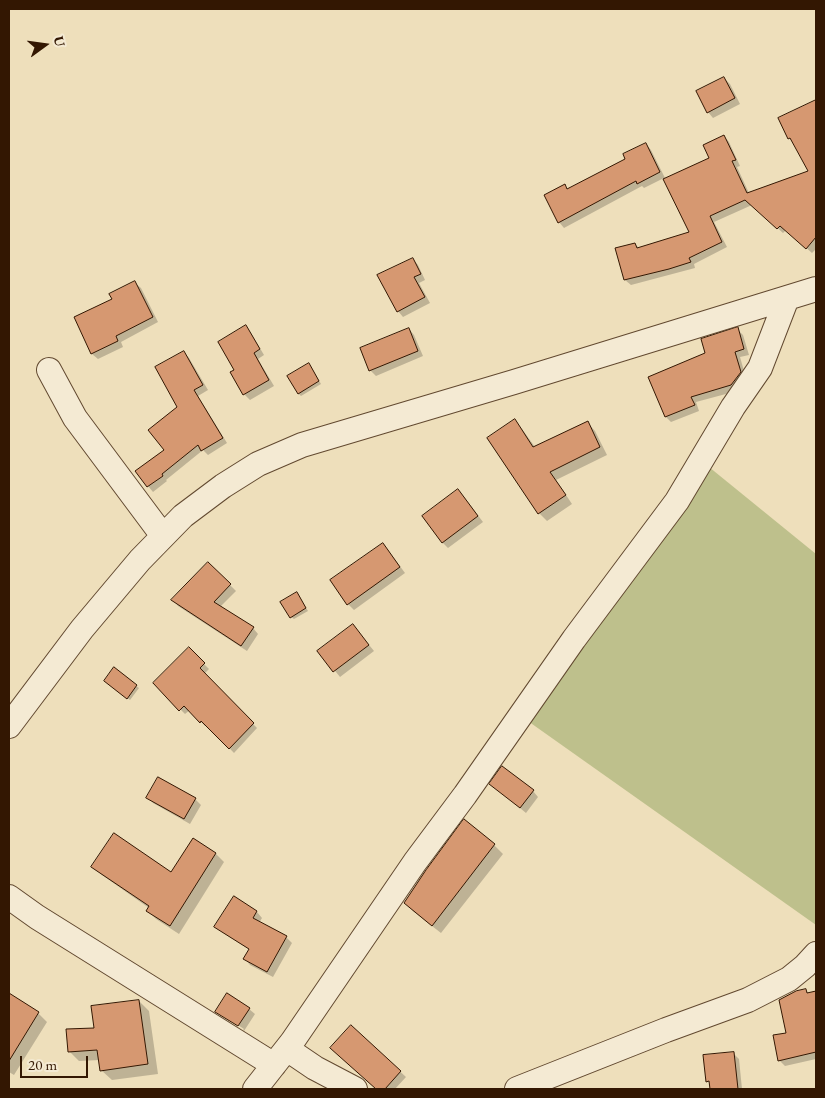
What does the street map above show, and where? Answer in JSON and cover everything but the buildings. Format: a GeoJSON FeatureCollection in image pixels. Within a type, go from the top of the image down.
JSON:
{"type":"FeatureCollection","features":[{"type":"Feature","properties":{"kind":"street"},"geometry":{"type":"LineString","coordinates":[[9,726],[82,629],[140,560],[183,516],[223,486],[258,464],[302,445],[523,380],[816,290]]}},
{"type":"Feature","properties":{"kind":"street"},"geometry":{"type":"LineString","coordinates":[[255,1089],[281,1057],[414,862],[465,795],[574,639],[677,502],[733,407],[760,368],[787,298]]}},
{"type":"Feature","properties":{"kind":"street"},"geometry":{"type":"LineString","coordinates":[[49,370],[75,418],[163,536]]}},
{"type":"Feature","properties":{"kind":"street"},"geometry":{"type":"LineString","coordinates":[[9,897],[37,917],[281,1057],[315,1068],[356,1089]]}},
{"type":"Feature","properties":{"kind":"street"},"geometry":{"type":"LineString","coordinates":[[517,1089],[748,1000],[789,979],[816,954]]}},
{"type":"Feature","properties":{"kind":"green space"},"geometry":{"type":"Polygon","coordinates":[[[709,467],[816,554],[816,925],[525,719],[709,467]]]}}]}
